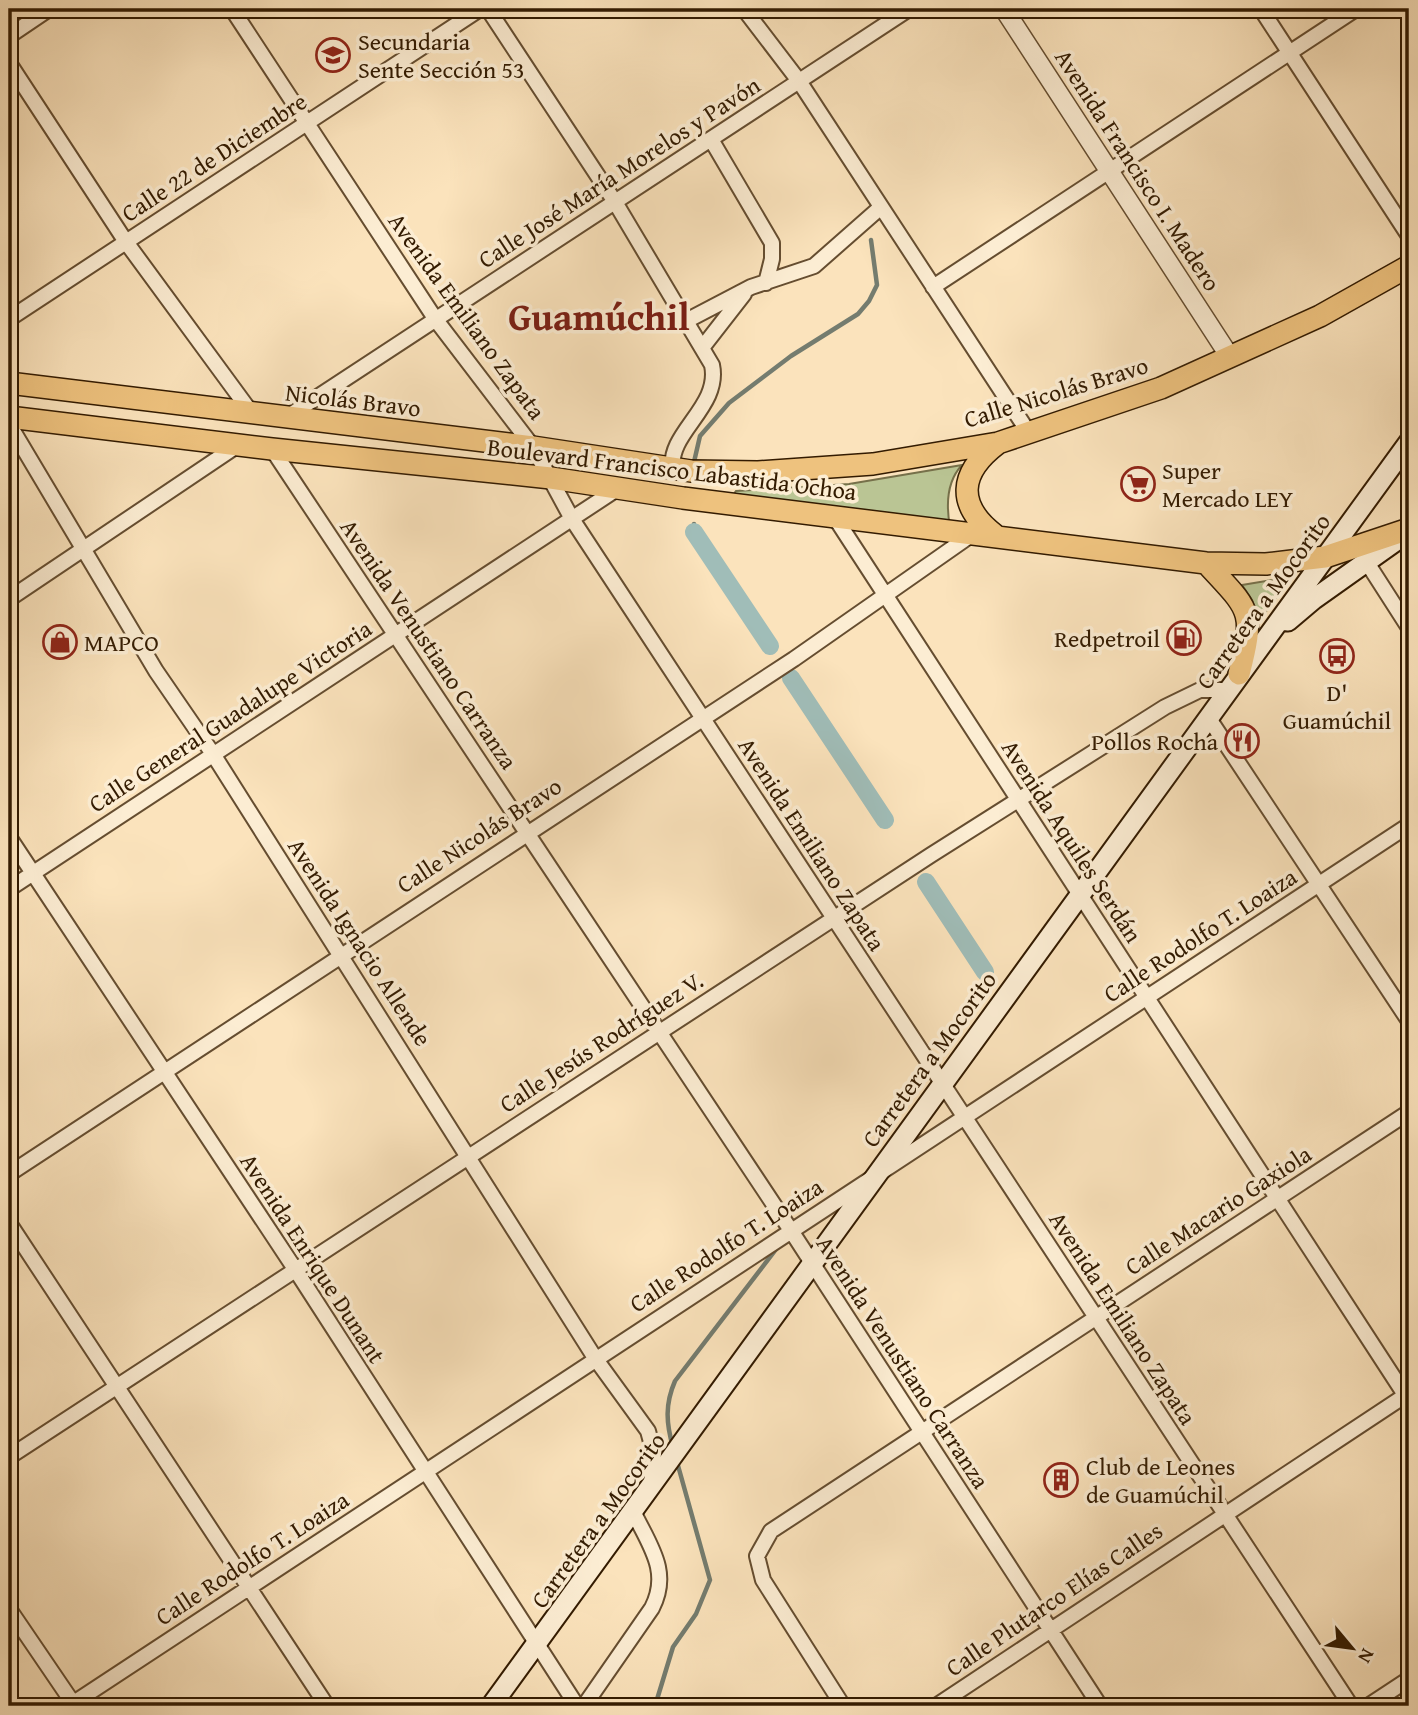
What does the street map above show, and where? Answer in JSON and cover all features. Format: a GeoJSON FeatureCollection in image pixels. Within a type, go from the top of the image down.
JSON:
{"type":"FeatureCollection","features":[{"type":"Feature","properties":{"kind":"main road","name":"Calle Nicolás Bravo"},"geometry":{"type":"LineString","coordinates":[[682,470],[758,472],[873,464],[998,443],[1027,430],[1066,422],[1149,392],[1320,316],[1409,266]]}},
{"type":"Feature","properties":{"kind":"main road","name":"Nicolás Bravo"},"geometry":{"type":"LineString","coordinates":[[9,383],[284,419],[533,447],[682,470]]}},
{"type":"Feature","properties":{"kind":"main road","name":"Boulevard Francisco Labastida Ochoa"},"geometry":{"type":"LineString","coordinates":[[9,417],[272,449],[551,478],[617,489],[1206,563],[1265,564],[1327,557],[1409,530]]}},
{"type":"Feature","properties":{"kind":"main road","name":"Carretera a Mocorito"},"geometry":{"type":"LineString","coordinates":[[491,1705],[538,1646],[875,1175],[1409,442]]}},
{"type":"Feature","properties":{"kind":"main road"},"geometry":{"type":"LineString","coordinates":[[984,534],[967,500],[968,478],[979,458],[998,443]]}},
{"type":"Feature","properties":{"kind":"main road"},"geometry":{"type":"LineString","coordinates":[[1237,677],[1297,613],[1409,530]]}},
{"type":"Feature","properties":{"kind":"main road"},"geometry":{"type":"LineString","coordinates":[[1206,563],[1240,597],[1249,620],[1248,640],[1237,677]]}},
{"type":"Feature","properties":{"kind":"street"},"geometry":{"type":"LineString","coordinates":[[9,36],[50,9]]}},
{"type":"Feature","properties":{"kind":"street","name":"Avenida Emiliano Zapata"},"geometry":{"type":"LineString","coordinates":[[232,9],[436,320],[533,447],[572,519],[1351,1706]]}},
{"type":"Feature","properties":{"kind":"street","name":"Calle 22 de Diciembre"},"geometry":{"type":"LineString","coordinates":[[9,319],[480,9]]}},
{"type":"Feature","properties":{"kind":"street"},"geometry":{"type":"LineString","coordinates":[[488,9],[615,202],[712,365],[712,388],[680,443],[672,463],[682,470]]}},
{"type":"Feature","properties":{"kind":"street"},"geometry":{"type":"LineString","coordinates":[[744,9],[799,81],[1027,430]]}},
{"type":"Feature","properties":{"kind":"street","name":"Calle José María Morelos y Pavón"},"geometry":{"type":"LineString","coordinates":[[284,419],[712,141],[909,9]]}},
{"type":"Feature","properties":{"kind":"street","name":"Avenida Francisco I. Madero"},"geometry":{"type":"LineString","coordinates":[[1004,9],[1230,357]]}},
{"type":"Feature","properties":{"kind":"street"},"geometry":{"type":"LineString","coordinates":[[1261,9],[1409,236]]}},
{"type":"Feature","properties":{"kind":"street"},"geometry":{"type":"LineString","coordinates":[[933,287],[1356,9]]}},
{"type":"Feature","properties":{"kind":"street"},"geometry":{"type":"LineString","coordinates":[[9,63],[127,242],[253,415]]}},
{"type":"Feature","properties":{"kind":"street"},"geometry":{"type":"LineString","coordinates":[[712,141],[772,243],[772,259],[766,283]]}},
{"type":"Feature","properties":{"kind":"street"},"geometry":{"type":"LineString","coordinates":[[686,321],[751,287],[814,266],[881,206]]}},
{"type":"Feature","properties":{"kind":"street"},"geometry":{"type":"LineString","coordinates":[[702,348],[730,309],[751,287]]}},
{"type":"Feature","properties":{"kind":"street","name":"Avenida Ignacio Allende"},"geometry":{"type":"LineString","coordinates":[[9,424],[156,671],[213,754],[596,1358],[648,1431],[654,1453],[654,1483]]}},
{"type":"Feature","properties":{"kind":"street"},"geometry":{"type":"LineString","coordinates":[[9,599],[239,445]]}},
{"type":"Feature","properties":{"kind":"street","name":"Avenida Venustiano Carranza"},"geometry":{"type":"LineString","coordinates":[[272,449],[790,1229],[1100,1706]]}},
{"type":"Feature","properties":{"kind":"street","name":"Calle General Guadalupe Victoria"},"geometry":{"type":"LineString","coordinates":[[9,889],[617,489]]}},
{"type":"Feature","properties":{"kind":"street","name":"Avenida Aquiles Serdán"},"geometry":{"type":"LineString","coordinates":[[834,516],[1078,895],[1408,1396]]}},
{"type":"Feature","properties":{"kind":"street","name":"Calle Nicolás Bravo"},"geometry":{"type":"LineString","coordinates":[[9,1174],[984,534]]}},
{"type":"Feature","properties":{"kind":"street"},"geometry":{"type":"LineString","coordinates":[[1366,561],[1409,628]]}},
{"type":"Feature","properties":{"kind":"street","name":"Calle Jesús Rodríguez V."},"geometry":{"type":"LineString","coordinates":[[9,1457],[1019,800],[1179,699],[1237,677]]}},
{"type":"Feature","properties":{"kind":"street"},"geometry":{"type":"LineString","coordinates":[[1208,717],[1409,1021]]}},
{"type":"Feature","properties":{"kind":"street","name":"Calle Rodolfo T. Loaiza"},"geometry":{"type":"LineString","coordinates":[[72,1705],[790,1229],[1409,825]]}},
{"type":"Feature","properties":{"kind":"street","name":"Avenida Enrique Dunant"},"geometry":{"type":"LineString","coordinates":[[9,837],[295,1269],[423,1472],[577,1706]]}},
{"type":"Feature","properties":{"kind":"street","name":"Calle Macario Gaxiola"},"geometry":{"type":"LineString","coordinates":[[843,1706],[763,1580],[757,1556],[771,1531],[1409,1112]]}},
{"type":"Feature","properties":{"kind":"street"},"geometry":{"type":"LineString","coordinates":[[9,1223],[327,1706]]}},
{"type":"Feature","properties":{"kind":"street","name":"Calle Plutarco Elías Calles"},"geometry":{"type":"LineString","coordinates":[[936,1706],[1224,1514],[1408,1396]]}},
{"type":"Feature","properties":{"kind":"street"},"geometry":{"type":"LineString","coordinates":[[584,1706],[652,1608],[660,1592],[660,1568],[634,1511]]}},
{"type":"Feature","properties":{"kind":"street"},"geometry":{"type":"LineString","coordinates":[[9,1609],[72,1705]]}},
{"type":"Feature","properties":{"kind":"street"},"geometry":{"type":"LineString","coordinates":[[1368,1706],[1409,1679]]}},
{"type":"Feature","properties":{"kind":"green space"},"geometry":{"type":"Polygon","coordinates":[[[962,465],[948,494],[950,527],[733,495],[736,491],[849,484],[962,465]]]}},
{"type":"Feature","properties":{"kind":"green space"},"geometry":{"type":"Polygon","coordinates":[[[1291,577],[1259,621],[1252,600],[1242,585],[1291,577]]]}},
{"type":"Feature","properties":{"kind":"waterway"},"geometry":{"type":"LineString","coordinates":[[694,462],[700,436],[729,403],[791,356],[858,314],[869,301],[877,285],[871,240]]}},
{"type":"Feature","properties":{"kind":"waterway"},"geometry":{"type":"LineString","coordinates":[[694,524],[694,532]]}},
{"type":"Feature","properties":{"kind":"waterway"},"geometry":{"type":"LineString","coordinates":[[694,532],[770,646]]}},
{"type":"Feature","properties":{"kind":"waterway"},"geometry":{"type":"LineString","coordinates":[[791,678],[885,820]]}},
{"type":"Feature","properties":{"kind":"waterway"},"geometry":{"type":"LineString","coordinates":[[926,882],[985,972]]}},
{"type":"Feature","properties":{"kind":"waterway"},"geometry":{"type":"LineString","coordinates":[[673,1447],[668,1414],[669,1398],[675,1381],[777,1248]]}},
{"type":"Feature","properties":{"kind":"waterway"},"geometry":{"type":"LineString","coordinates":[[655,1706],[673,1647],[696,1614],[710,1580],[677,1462]]}},
{"type":"Feature","properties":{"kind":"place","name":"Secundaria Sente Sección 53"},"geometry":{"type":"Point","coordinates":[333,55]}},
{"type":"Feature","properties":{"kind":"place","name":"Super Mercado LEY"},"geometry":{"type":"Point","coordinates":[1138,484]}},
{"type":"Feature","properties":{"kind":"place","name":"Redpetroil"},"geometry":{"type":"Point","coordinates":[1184,638]}},
{"type":"Feature","properties":{"kind":"place","name":"MAPCO"},"geometry":{"type":"Point","coordinates":[60,642]}},
{"type":"Feature","properties":{"kind":"place","name":"D' Guamúchil"},"geometry":{"type":"Point","coordinates":[1337,656]}},
{"type":"Feature","properties":{"kind":"place","name":"Pollos Rocha"},"geometry":{"type":"Point","coordinates":[1242,741]}},
{"type":"Feature","properties":{"kind":"place","name":"Club de Leones de Guamúchil"},"geometry":{"type":"Point","coordinates":[1061,1480]}},
{"type":"Feature","properties":{"kind":"district","name":"Guamúchil"},"geometry":{"type":"Point","coordinates":[599,316]}}]}
